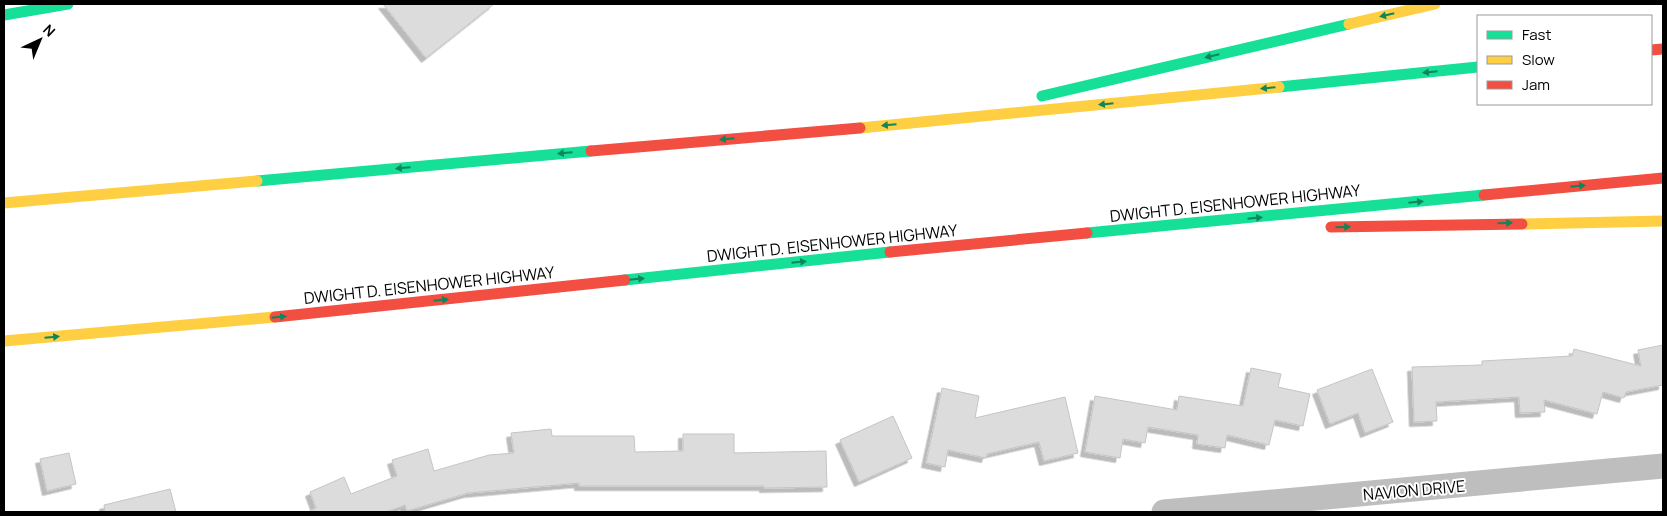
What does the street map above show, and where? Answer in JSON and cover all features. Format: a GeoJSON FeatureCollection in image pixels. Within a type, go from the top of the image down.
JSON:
{"type":"FeatureCollection","features":[{"type":"Feature","properties":{"kind":"main road"},"geometry":{"type":"LineString","coordinates":[[4,15],[68,4]]}},
{"type":"Feature","properties":{"kind":"main road"},"geometry":{"type":"LineString","coordinates":[[937,120],[1435,4]]}},
{"type":"Feature","properties":{"kind":"main road"},"geometry":{"type":"LineString","coordinates":[[4,203],[937,120],[1477,67]]}},
{"type":"Feature","properties":{"kind":"main road","name":"DWIGHT D. EISENHOWER HIGHWAY"},"geometry":{"type":"LineString","coordinates":[[4,341],[231,322],[852,256],[1663,178]]}},
{"type":"Feature","properties":{"kind":"main road"},"geometry":{"type":"LineString","coordinates":[[1317,227],[1663,221]]}},
{"type":"Feature","properties":{"kind":"main road"},"geometry":{"type":"LineString","coordinates":[[1119,231],[1258,228]]}},
{"type":"Feature","properties":{"kind":"main road"},"geometry":{"type":"LineString","coordinates":[[53,348],[231,322]]}},
{"type":"Feature","properties":{"kind":"street","name":"NAVION DRIVE"},"geometry":{"type":"LineString","coordinates":[[1164,512],[1391,502],[1663,466]]}},
{"type":"Feature","properties":{"kind":"building"},"geometry":{"type":"Polygon","coordinates":[[[383,4],[494,4],[426,58],[383,4]]]}},
{"type":"Feature","properties":{"kind":"building"},"geometry":{"type":"Polygon","coordinates":[[[1663,345],[1663,385],[1626,392],[1624,398],[1603,392],[1597,414],[1544,400],[1545,412],[1520,413],[1519,397],[1436,402],[1437,421],[1414,422],[1412,367],[1482,365],[1482,361],[1572,356],[1574,349],[1641,366],[1638,350],[1663,345]]]}},
{"type":"Feature","properties":{"kind":"building"},"geometry":{"type":"Polygon","coordinates":[[[1251,368],[1281,374],[1278,387],[1310,394],[1303,426],[1275,420],[1269,445],[1227,435],[1225,448],[1197,444],[1198,435],[1148,427],[1145,443],[1123,439],[1120,458],[1085,452],[1095,396],[1177,410],[1179,396],[1243,406],[1251,368]]]}},
{"type":"Feature","properties":{"kind":"building"},"geometry":{"type":"Polygon","coordinates":[[[1372,369],[1393,422],[1365,433],[1358,413],[1330,424],[1317,390],[1372,369]]]}},
{"type":"Feature","properties":{"kind":"building"},"geometry":{"type":"Polygon","coordinates":[[[942,388],[979,396],[975,418],[1065,397],[1078,453],[1044,461],[1039,442],[987,454],[986,458],[948,450],[945,467],[926,463],[942,388]]]}},
{"type":"Feature","properties":{"kind":"building"},"geometry":{"type":"Polygon","coordinates":[[[893,416],[912,458],[859,482],[840,440],[893,416]]]}},
{"type":"Feature","properties":{"kind":"building"},"geometry":{"type":"Polygon","coordinates":[[[551,429],[552,436],[634,436],[635,452],[683,451],[683,434],[734,434],[734,453],[826,451],[827,487],[579,486],[579,483],[468,493],[407,511],[405,505],[386,512],[308,512],[316,508],[310,492],[344,477],[351,494],[397,476],[392,460],[428,449],[434,471],[489,455],[514,453],[511,433],[551,429]]]}},
{"type":"Feature","properties":{"kind":"building"},"geometry":{"type":"Polygon","coordinates":[[[69,453],[76,484],[47,491],[40,459],[69,453]]]}},
{"type":"Feature","properties":{"kind":"building"},"geometry":{"type":"Polygon","coordinates":[[[170,489],[176,512],[105,512],[104,505],[170,489]]]}},
{"type":"Feature","properties":{"kind":"traffic: fast"},"geometry":{"type":"LineString","coordinates":[[4,15],[68,4]]}},
{"type":"Feature","properties":{"kind":"traffic: fast"},"geometry":{"type":"LineString","coordinates":[[1042,96],[1349,24]]}},
{"type":"Feature","properties":{"kind":"traffic: fast"},"geometry":{"type":"LineString","coordinates":[[1279,87],[1477,67]]}},
{"type":"Feature","properties":{"kind":"traffic: fast"},"geometry":{"type":"LineString","coordinates":[[257,181],[591,151]]}},
{"type":"Feature","properties":{"kind":"traffic: fast"},"geometry":{"type":"LineString","coordinates":[[1087,233],[1484,195]]}},
{"type":"Feature","properties":{"kind":"traffic: fast"},"geometry":{"type":"LineString","coordinates":[[625,280],[890,252]]}},
{"type":"Feature","properties":{"kind":"traffic: slow"},"geometry":{"type":"LineString","coordinates":[[1349,24],[1435,4]]}},
{"type":"Feature","properties":{"kind":"traffic: slow"},"geometry":{"type":"LineString","coordinates":[[860,128],[1279,87]]}},
{"type":"Feature","properties":{"kind":"traffic: slow"},"geometry":{"type":"LineString","coordinates":[[4,203],[257,181]]}},
{"type":"Feature","properties":{"kind":"traffic: slow"},"geometry":{"type":"LineString","coordinates":[[1522,224],[1663,221]]}},
{"type":"Feature","properties":{"kind":"traffic: slow"},"geometry":{"type":"LineString","coordinates":[[4,341],[275,317]]}},
{"type":"Feature","properties":{"kind":"traffic: jam"},"geometry":{"type":"LineString","coordinates":[[1652,50],[1663,49]]}},
{"type":"Feature","properties":{"kind":"traffic: jam"},"geometry":{"type":"LineString","coordinates":[[591,151],[860,128]]}},
{"type":"Feature","properties":{"kind":"traffic: jam"},"geometry":{"type":"LineString","coordinates":[[1484,195],[1663,178]]}},
{"type":"Feature","properties":{"kind":"traffic: jam"},"geometry":{"type":"LineString","coordinates":[[1331,227],[1522,224]]}},
{"type":"Feature","properties":{"kind":"traffic: jam"},"geometry":{"type":"LineString","coordinates":[[890,252],[1087,233]]}},
{"type":"Feature","properties":{"kind":"traffic: jam"},"geometry":{"type":"LineString","coordinates":[[275,317],[625,280]]}}]}
